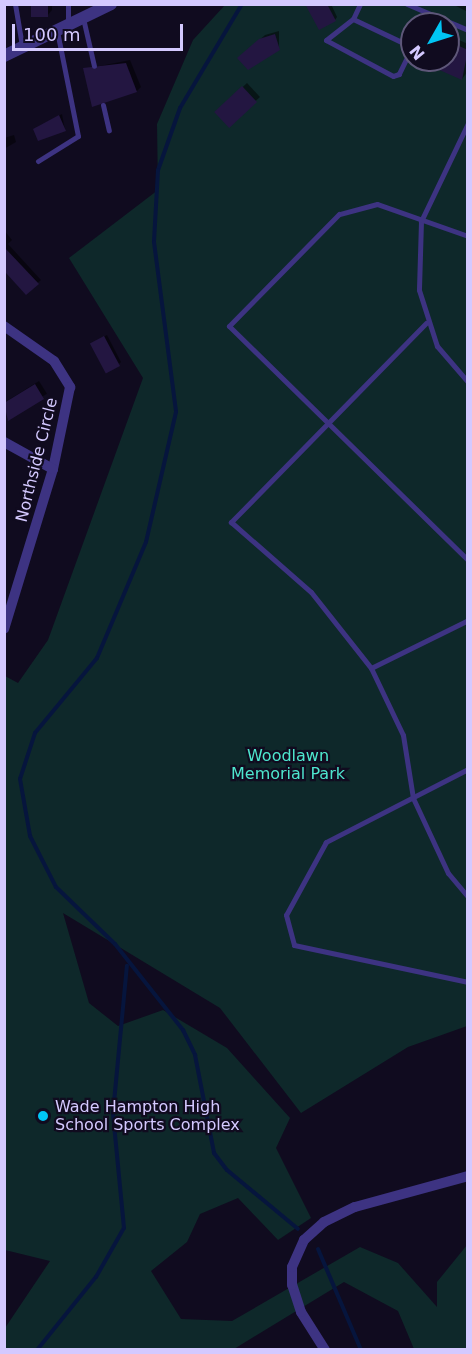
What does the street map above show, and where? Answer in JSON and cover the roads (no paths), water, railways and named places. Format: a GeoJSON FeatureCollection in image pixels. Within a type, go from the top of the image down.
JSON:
{"type":"FeatureCollection","features":[{"type":"Feature","properties":{"kind":"street"},"geometry":{"type":"LineString","coordinates":[[4,56],[90,11],[111,4]]}},
{"type":"Feature","properties":{"kind":"street","name":"Northside Circle"},"geometry":{"type":"LineString","coordinates":[[4,326],[54,361],[68,381],[53,469],[4,628]]}},
{"type":"Feature","properties":{"kind":"street"},"geometry":{"type":"LineString","coordinates":[[4,442],[53,469]]}},
{"type":"Feature","properties":{"kind":"street"},"geometry":{"type":"LineString","coordinates":[[325,1350],[301,1312],[292,1285],[292,1267],[304,1240],[324,1222],[355,1208],[468,1176]]}},
{"type":"Feature","properties":{"kind":"lane"},"geometry":{"type":"LineString","coordinates":[[15,4],[22,46]]}},
{"type":"Feature","properties":{"kind":"lane"},"geometry":{"type":"LineString","coordinates":[[38,161],[78,136],[62,27],[68,4]]}},
{"type":"Feature","properties":{"kind":"lane"},"geometry":{"type":"LineString","coordinates":[[353,19],[412,47],[399,74],[328,45],[327,35],[353,19],[360,4]]}},
{"type":"Feature","properties":{"kind":"lane"},"geometry":{"type":"LineString","coordinates":[[406,4],[468,30]]}},
{"type":"Feature","properties":{"kind":"lane"},"geometry":{"type":"LineString","coordinates":[[90,11],[94,66]]}},
{"type":"Feature","properties":{"kind":"lane"},"geometry":{"type":"LineString","coordinates":[[103,105],[109,130]]}},
{"type":"Feature","properties":{"kind":"lane"},"geometry":{"type":"LineString","coordinates":[[468,123],[421,221],[419,290],[426,323],[437,346],[468,382]]}},
{"type":"Feature","properties":{"kind":"lane"},"geometry":{"type":"LineString","coordinates":[[468,236],[377,204],[339,214],[229,326],[468,560]]}},
{"type":"Feature","properties":{"kind":"lane"},"geometry":{"type":"LineString","coordinates":[[426,323],[231,522],[311,592],[372,668],[403,735],[413,798],[447,873],[468,897]]}},
{"type":"Feature","properties":{"kind":"lane"},"geometry":{"type":"LineString","coordinates":[[372,668],[468,621]]}},
{"type":"Feature","properties":{"kind":"lane"},"geometry":{"type":"LineString","coordinates":[[468,769],[327,842],[286,915],[294,945],[468,982]]}},
{"type":"Feature","properties":{"kind":"waterway"},"geometry":{"type":"LineString","coordinates":[[242,4],[180,108],[158,170],[154,242],[176,412],[146,542],[97,658],[35,733],[20,779],[30,836],[56,887],[115,944],[183,1030],[195,1055],[214,1153],[227,1170],[298,1229]]}},
{"type":"Feature","properties":{"kind":"waterway"},"geometry":{"type":"LineString","coordinates":[[37,1350],[96,1277],[124,1228],[113,1113],[127,966]]}},
{"type":"Feature","properties":{"kind":"waterway"},"geometry":{"type":"LineString","coordinates":[[318,1249],[361,1350]]}},
{"type":"Feature","properties":{"kind":"place","name":"Wade Hampton High School Sports Complex"},"geometry":{"type":"Point","coordinates":[43,1116]}},
{"type":"Feature","properties":{"kind":"park label","name":"Woodlawn Memorial Park"},"geometry":{"type":"Point","coordinates":[288,765]}}]}
